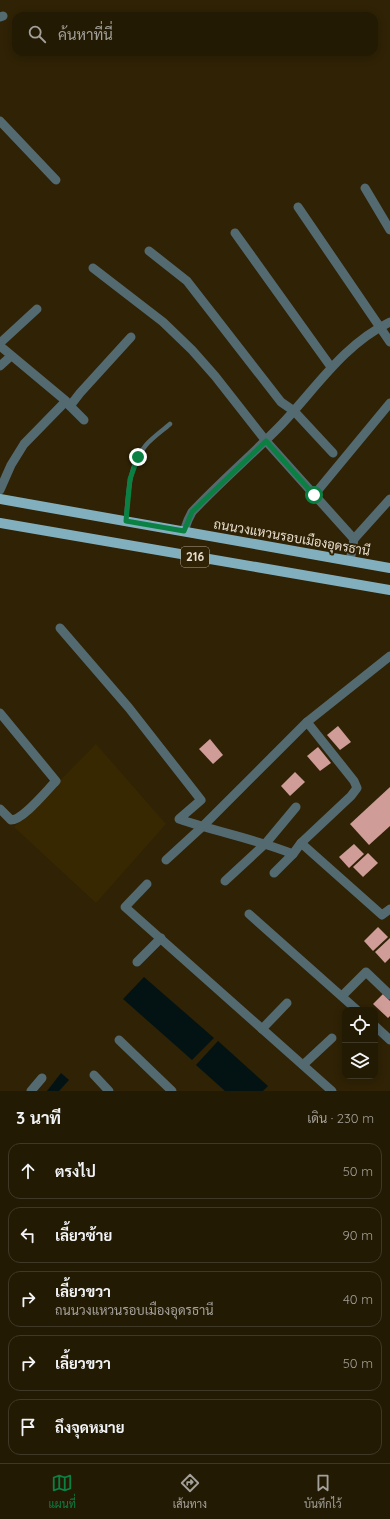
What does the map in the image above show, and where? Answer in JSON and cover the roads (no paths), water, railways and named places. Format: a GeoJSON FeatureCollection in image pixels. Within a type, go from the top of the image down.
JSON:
{"type":"FeatureCollection","features":[{"type":"Feature","properties":{"kind":"main road","name":"ถนนวงแหวนรอบเมืองอุดรธานี"},"geometry":{"type":"LineString","coordinates":[[0,499],[390,568]]}},
{"type":"Feature","properties":{"kind":"main road","name":"216"},"geometry":{"type":"LineString","coordinates":[[0,523],[390,590]]}},
{"type":"Feature","properties":{"kind":"street"},"geometry":{"type":"LineString","coordinates":[[0,122],[56,180]]}},
{"type":"Feature","properties":{"kind":"street"},"geometry":{"type":"LineString","coordinates":[[365,188],[390,230]]}},
{"type":"Feature","properties":{"kind":"street"},"geometry":{"type":"LineString","coordinates":[[298,208],[390,342]]}},
{"type":"Feature","properties":{"kind":"street"},"geometry":{"type":"LineString","coordinates":[[235,233],[331,367]]}},
{"type":"Feature","properties":{"kind":"street"},"geometry":{"type":"LineString","coordinates":[[149,251],[187,281],[281,402],[294,412],[333,453]]}},
{"type":"Feature","properties":{"kind":"street"},"geometry":{"type":"LineString","coordinates":[[93,268],[163,322],[192,350],[215,376],[266,441],[354,539]]}},
{"type":"Feature","properties":{"kind":"street"},"geometry":{"type":"LineString","coordinates":[[0,343],[37,309]]}},
{"type":"Feature","properties":{"kind":"street"},"geometry":{"type":"LineString","coordinates":[[184,531],[192,512],[294,412],[331,367],[370,332],[390,322]]}},
{"type":"Feature","properties":{"kind":"street"},"geometry":{"type":"LineString","coordinates":[[0,490],[10,465],[24,444],[80,393],[132,337]]}},
{"type":"Feature","properties":{"kind":"street"},"geometry":{"type":"LineString","coordinates":[[0,346],[68,404],[84,420]]}},
{"type":"Feature","properties":{"kind":"street"},"geometry":{"type":"LineString","coordinates":[[0,366],[11,356]]}},
{"type":"Feature","properties":{"kind":"street"},"geometry":{"type":"LineString","coordinates":[[314,495],[390,403]]}},
{"type":"Feature","properties":{"kind":"street"},"geometry":{"type":"LineString","coordinates":[[350,561],[354,539],[390,499]]}},
{"type":"Feature","properties":{"kind":"street"},"geometry":{"type":"LineString","coordinates":[[60,628],[129,708],[201,800],[179,819],[202,827],[266,843],[294,854]]}},
{"type":"Feature","properties":{"kind":"street"},"geometry":{"type":"LineString","coordinates":[[166,860],[202,827],[307,722],[390,656]]}},
{"type":"Feature","properties":{"kind":"street"},"geometry":{"type":"LineString","coordinates":[[0,713],[56,781],[18,818],[11,820],[0,809]]}},
{"type":"Feature","properties":{"kind":"street"},"geometry":{"type":"LineString","coordinates":[[274,873],[294,854],[301,843],[351,796],[356,788],[354,781],[307,722]]}},
{"type":"Feature","properties":{"kind":"street"},"geometry":{"type":"LineString","coordinates":[[226,881],[266,843],[296,807]]}},
{"type":"Feature","properties":{"kind":"street"},"geometry":{"type":"LineString","coordinates":[[301,843],[382,915],[390,909]]}},
{"type":"Feature","properties":{"kind":"street"},"geometry":{"type":"LineString","coordinates":[[147,884],[126,907],[332,1091]]}},
{"type":"Feature","properties":{"kind":"street"},"geometry":{"type":"LineString","coordinates":[[249,914],[354,1007]]}},
{"type":"Feature","properties":{"kind":"street"},"geometry":{"type":"LineString","coordinates":[[137,962],[161,938]]}},
{"type":"Feature","properties":{"kind":"street"},"geometry":{"type":"LineString","coordinates":[[342,996],[366,972],[390,995]]}},
{"type":"Feature","properties":{"kind":"street"},"geometry":{"type":"LineString","coordinates":[[262,1028],[288,1003]]}},
{"type":"Feature","properties":{"kind":"street"},"geometry":{"type":"LineString","coordinates":[[378,1029],[390,1040]]}},
{"type":"Feature","properties":{"kind":"street"},"geometry":{"type":"LineString","coordinates":[[303,1065],[332,1038]]}},
{"type":"Feature","properties":{"kind":"street"},"geometry":{"type":"LineString","coordinates":[[119,1040],[172,1091]]}},
{"type":"Feature","properties":{"kind":"street"},"geometry":{"type":"LineString","coordinates":[[94,1075],[109,1091]]}},
{"type":"Feature","properties":{"kind":"street"},"geometry":{"type":"LineString","coordinates":[[31,1091],[42,1078]]}},
{"type":"Feature","properties":{"kind":"lane"},"geometry":{"type":"LineString","coordinates":[[126,521],[130,479],[138,457],[146,445],[170,424]]}}]}
